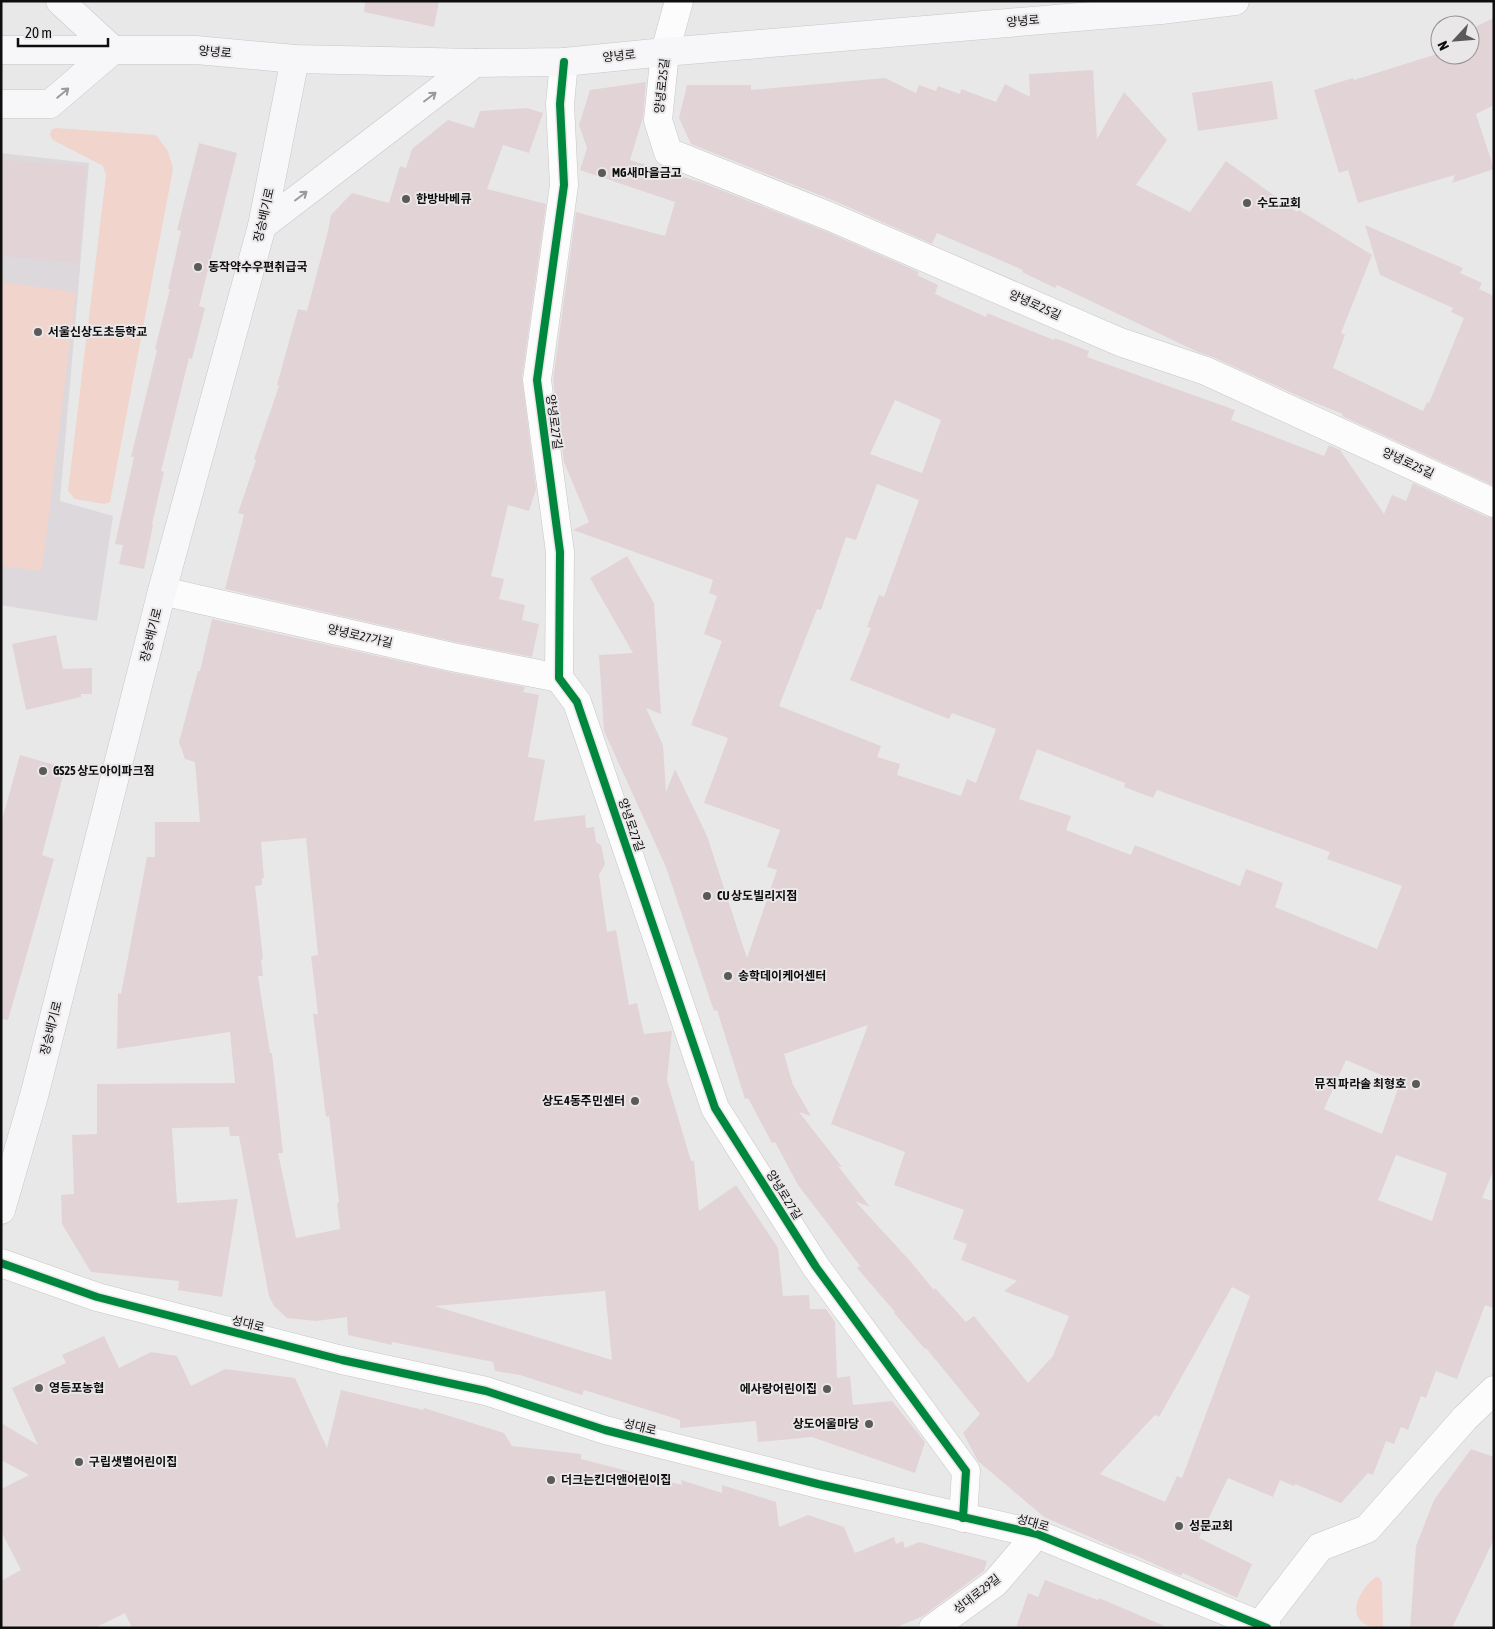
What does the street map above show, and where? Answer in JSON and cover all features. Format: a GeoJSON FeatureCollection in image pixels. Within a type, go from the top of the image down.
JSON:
{"type":"FeatureCollection","features":[{"type":"Feature","properties":{"kind":"main road"},"geometry":{"type":"LineString","coordinates":[[1,104],[50,104],[114,50],[60,1]]}},
{"type":"Feature","properties":{"kind":"main road","name":"양녕로"},"geometry":{"type":"LineString","coordinates":[[1,50],[196,50],[295,59],[475,63],[564,62],[1161,5],[1235,1]]}},
{"type":"Feature","properties":{"kind":"main road","name":"장승배기로"},"geometry":{"type":"LineString","coordinates":[[1,1210],[34,1096],[162,591],[262,226],[295,59]]}},
{"type":"Feature","properties":{"kind":"main road"},"geometry":{"type":"LineString","coordinates":[[262,226],[475,63]]}},
{"type":"Feature","properties":{"kind":"street","name":"양녕로25길"},"geometry":{"type":"LineString","coordinates":[[679,1],[665,52],[658,120],[668,152],[840,221],[1120,342],[1206,371],[1494,503]]}},
{"type":"Feature","properties":{"kind":"street","name":"양녕로27길"},"geometry":{"type":"LineString","coordinates":[[564,62],[560,104],[564,185],[537,380],[560,552],[558,678],[577,702],[716,1108],[816,1267],[966,1471],[963,1518]]}},
{"type":"Feature","properties":{"kind":"street","name":"양녕로27가길"},"geometry":{"type":"LineString","coordinates":[[162,591],[452,657],[558,678]]}},
{"type":"Feature","properties":{"kind":"street","name":"성대로"},"geometry":{"type":"LineString","coordinates":[[1,1263],[97,1297],[342,1360],[486,1390],[605,1430],[818,1484],[1037,1534],[1264,1626]]}},
{"type":"Feature","properties":{"kind":"street"},"geometry":{"type":"LineString","coordinates":[[1264,1626],[1320,1547],[1367,1529],[1465,1418],[1494,1390]]}},
{"type":"Feature","properties":{"kind":"street","name":"성대로29길"},"geometry":{"type":"LineString","coordinates":[[933,1628],[995,1583],[1037,1534]]}},
{"type":"Feature","properties":{"kind":"shaded area"},"geometry":{"type":"Polygon","coordinates":[[[56,128],[156,135],[168,151],[173,169],[110,502],[104,504],[75,499],[68,491],[106,175],[103,166],[53,140],[50,135],[51,130],[56,128]]]}},
{"type":"Feature","properties":{"kind":"shaded area","name":"서울신상도초등학교"},"geometry":{"type":"Polygon","coordinates":[[[1,153],[89,163],[60,501],[113,516],[97,621],[1,605],[1,153]]]}},
{"type":"Feature","properties":{"kind":"shaded area"},"geometry":{"type":"Polygon","coordinates":[[[1,282],[76,292],[42,571],[1,566],[1,282]]]}},
{"type":"Feature","properties":{"kind":"shaded area"},"geometry":{"type":"Polygon","coordinates":[[[1376,1577],[1380,1578],[1382,1583],[1383,1628],[1371,1627],[1362,1623],[1356,1609],[1362,1593],[1376,1577]]]}},
{"type":"Feature","properties":{"kind":"building"},"geometry":{"type":"Polygon","coordinates":[[[365,1],[439,1],[434,27],[364,12],[365,1]]]}},
{"type":"Feature","properties":{"kind":"building"},"geometry":{"type":"Polygon","coordinates":[[[1494,18],[1494,105],[1476,114],[1494,169],[1452,183],[1455,175],[1358,203],[1348,170],[1339,173],[1314,90],[1353,78],[1354,80],[1430,56],[1430,65],[1480,65],[1480,24],[1494,18]]]}},
{"type":"Feature","properties":{"kind":"building"},"geometry":{"type":"Polygon","coordinates":[[[1093,70],[1097,139],[1124,92],[1167,140],[1136,185],[1190,212],[1226,161],[1297,212],[1299,210],[1372,255],[1341,333],[1345,335],[1333,368],[1423,411],[1427,402],[1429,403],[1464,318],[1451,312],[1453,308],[1380,275],[1365,225],[1463,268],[1460,273],[1482,283],[1479,289],[1494,296],[1494,486],[1342,416],[1343,414],[1198,352],[1057,285],[1055,288],[1022,272],[1023,270],[937,233],[932,244],[837,202],[691,144],[679,118],[687,85],[751,85],[751,90],[885,78],[916,93],[919,85],[936,91],[938,86],[960,94],[961,89],[996,102],[1005,84],[1030,97],[1029,74],[1093,70]]]}},
{"type":"Feature","properties":{"kind":"building"},"geometry":{"type":"Polygon","coordinates":[[[1272,81],[1278,119],[1198,131],[1192,93],[1272,81]]]}},
{"type":"Feature","properties":{"kind":"building"},"geometry":{"type":"Polygon","coordinates":[[[646,82],[643,117],[630,160],[703,183],[825,231],[919,272],[917,275],[938,285],[935,294],[986,317],[987,313],[1054,340],[1055,338],[1089,351],[1087,357],[1235,410],[1231,420],[1324,456],[1329,445],[1340,450],[1384,514],[1392,495],[1406,501],[1413,483],[1487,517],[1494,518],[1494,1169],[1482,1198],[1494,1201],[1494,1308],[1485,1305],[1457,1379],[1436,1371],[1426,1398],[1421,1396],[1408,1430],[1401,1427],[1394,1444],[1386,1441],[1373,1475],[1368,1473],[1341,1503],[1295,1484],[1294,1486],[1280,1480],[1273,1497],[1228,1478],[1199,1538],[1252,1564],[1237,1598],[1183,1573],[1181,1576],[1044,1517],[978,1461],[963,1433],[980,1414],[857,1268],[860,1266],[798,1185],[775,1142],[772,1143],[748,1098],[745,1099],[717,1010],[714,1011],[666,867],[604,731],[599,655],[633,653],[590,578],[627,556],[654,603],[661,714],[646,708],[663,745],[666,792],[675,769],[707,836],[747,958],[777,870],[767,867],[780,830],[704,803],[728,738],[691,725],[722,641],[704,634],[717,596],[709,593],[713,580],[573,530],[589,522],[564,462],[553,380],[576,212],[665,236],[675,202],[580,170],[587,148],[579,125],[590,90],[646,82]],[[895,400],[870,454],[922,473],[941,420],[895,400]],[[877,484],[856,540],[846,537],[821,610],[817,609],[779,706],[881,746],[877,757],[900,764],[897,775],[961,796],[967,779],[976,783],[996,729],[952,713],[949,719],[850,680],[871,628],[867,627],[879,595],[884,597],[919,500],[877,484]],[[1037,749],[1019,799],[1071,816],[1066,830],[1131,855],[1135,845],[1240,886],[1246,869],[1283,883],[1275,907],[1377,949],[1402,886],[1327,859],[1330,852],[1157,790],[1153,798],[1124,787],[1125,783],[1037,749]],[[868,1025],[784,1054],[793,1085],[811,1116],[799,1112],[842,1167],[838,1166],[870,1207],[855,1201],[934,1290],[935,1288],[966,1322],[974,1316],[1028,1383],[1053,1356],[1069,1316],[1004,1291],[1017,1281],[961,1260],[967,1244],[953,1239],[964,1210],[894,1185],[905,1152],[831,1124],[868,1025]],[[1346,1060],[1324,1109],[1382,1134],[1400,1083],[1346,1060]],[[1396,1155],[1378,1200],[1432,1221],[1447,1173],[1396,1155]],[[1232,1287],[1159,1417],[1155,1415],[1100,1474],[1165,1502],[1177,1476],[1182,1478],[1250,1296],[1232,1287]]]}},
{"type":"Feature","properties":{"kind":"building"},"geometry":{"type":"Polygon","coordinates":[[[527,108],[543,113],[529,153],[503,145],[487,189],[546,204],[522,378],[536,489],[529,511],[508,505],[491,576],[504,579],[499,599],[525,605],[522,620],[539,624],[532,657],[455,642],[225,589],[244,515],[238,513],[279,386],[277,385],[298,309],[307,311],[331,215],[352,193],[389,203],[400,166],[406,168],[412,149],[448,120],[474,128],[480,111],[527,108]]]}},
{"type":"Feature","properties":{"kind":"building"},"geometry":{"type":"Polygon","coordinates":[[[199,143],[237,153],[199,306],[205,308],[192,359],[189,358],[161,471],[164,472],[144,569],[119,564],[123,545],[115,544],[134,457],[131,457],[170,289],[168,289],[181,231],[177,230],[199,143]]]}},
{"type":"Feature","properties":{"kind":"building"},"geometry":{"type":"Polygon","coordinates":[[[1,160],[86,166],[79,263],[1,256],[1,160]]]}},
{"type":"Feature","properties":{"kind":"building"},"geometry":{"type":"Polygon","coordinates":[[[212,619],[525,687],[523,692],[539,695],[528,757],[545,760],[534,821],[585,815],[586,828],[594,827],[596,842],[601,845],[605,864],[599,875],[607,932],[616,930],[629,1005],[637,1003],[644,1034],[672,1031],[667,1080],[691,1161],[694,1161],[699,1211],[736,1185],[778,1248],[783,1296],[809,1295],[810,1309],[826,1309],[835,1322],[837,1378],[850,1376],[853,1405],[892,1401],[925,1442],[915,1473],[812,1437],[758,1442],[756,1421],[680,1428],[680,1420],[584,1390],[582,1395],[520,1375],[495,1371],[493,1362],[392,1342],[392,1345],[348,1335],[347,1317],[316,1321],[287,1318],[274,1306],[269,1296],[239,1136],[230,1136],[229,1127],[172,1128],[177,1203],[238,1199],[222,1297],[178,1290],[179,1281],[91,1272],[62,1224],[61,1195],[74,1194],[72,1135],[97,1134],[97,1084],[235,1083],[230,1032],[117,1049],[118,993],[121,994],[147,857],[155,857],[155,822],[200,822],[195,762],[185,759],[179,742],[198,671],[200,671],[212,619]],[[306,838],[261,842],[264,878],[262,878],[262,885],[255,886],[263,959],[261,960],[263,976],[258,976],[270,1053],[272,1053],[283,1153],[278,1153],[296,1238],[340,1229],[337,1203],[339,1202],[329,1116],[326,1117],[313,1014],[318,1014],[311,956],[318,955],[306,838]],[[605,1291],[435,1306],[612,1360],[605,1291]]]}},
{"type":"Feature","properties":{"kind":"building"},"geometry":{"type":"Polygon","coordinates":[[[56,635],[63,669],[92,668],[92,694],[81,694],[81,697],[26,710],[12,644],[56,635]]]}},
{"type":"Feature","properties":{"kind":"building"},"geometry":{"type":"Polygon","coordinates":[[[20,755],[65,768],[42,855],[54,859],[8,1020],[1,1019],[1,824],[20,755]]]}},
{"type":"Feature","properties":{"kind":"building"},"geometry":{"type":"Polygon","coordinates":[[[104,1336],[119,1368],[151,1352],[177,1356],[191,1386],[225,1369],[295,1378],[327,1448],[341,1390],[423,1410],[424,1408],[504,1433],[512,1446],[581,1454],[581,1459],[682,1485],[681,1480],[722,1493],[722,1485],[776,1502],[779,1527],[808,1515],[844,1527],[855,1553],[894,1537],[896,1544],[903,1541],[905,1548],[919,1542],[987,1561],[984,1571],[923,1616],[895,1628],[132,1628],[125,1613],[95,1628],[1,1628],[1,1581],[21,1570],[1,1531],[1,1489],[29,1475],[1,1460],[1,1423],[38,1445],[12,1388],[66,1363],[62,1355],[104,1336]]]}},
{"type":"Feature","properties":{"kind":"building"},"geometry":{"type":"Polygon","coordinates":[[[1471,1449],[1494,1457],[1494,1539],[1452,1628],[1410,1628],[1416,1546],[1434,1500],[1471,1449]]]}},
{"type":"Feature","properties":{"kind":"building"},"geometry":{"type":"Polygon","coordinates":[[[1045,1580],[1098,1600],[1099,1598],[1169,1628],[1016,1628],[1028,1593],[1038,1597],[1045,1580]]]}},
{"type":"Feature","properties":{"kind":"cycle path"},"geometry":{"type":"LineString","coordinates":[[564,62],[560,104],[564,185],[537,380],[560,552],[559,678],[577,702],[715,1108],[816,1267],[966,1471],[963,1518]]}},
{"type":"Feature","properties":{"kind":"cycle path"},"geometry":{"type":"LineString","coordinates":[[1,1263],[97,1297],[342,1360],[486,1391],[605,1430],[818,1484],[1037,1534],[1267,1628]]}},
{"type":"Feature","properties":{"kind":"place","name":"MG새마을금고"},"geometry":{"type":"Point","coordinates":[602,173]}},
{"type":"Feature","properties":{"kind":"place","name":"한방바베큐"},"geometry":{"type":"Point","coordinates":[406,199]}},
{"type":"Feature","properties":{"kind":"place","name":"수도교회"},"geometry":{"type":"Point","coordinates":[1247,203]}},
{"type":"Feature","properties":{"kind":"place","name":"동작약수우편취급국"},"geometry":{"type":"Point","coordinates":[198,267]}},
{"type":"Feature","properties":{"kind":"place","name":"서울신상도초등학교"},"geometry":{"type":"Point","coordinates":[38,332]}},
{"type":"Feature","properties":{"kind":"place","name":"GS25 상도아이파크점"},"geometry":{"type":"Point","coordinates":[43,771]}},
{"type":"Feature","properties":{"kind":"place","name":"CU 상도빌리지점"},"geometry":{"type":"Point","coordinates":[707,896]}},
{"type":"Feature","properties":{"kind":"place","name":"송학데이케어센터"},"geometry":{"type":"Point","coordinates":[728,976]}},
{"type":"Feature","properties":{"kind":"place","name":"뮤직 파라솔 최형호"},"geometry":{"type":"Point","coordinates":[1416,1084]}},
{"type":"Feature","properties":{"kind":"place","name":"상도4동주민센터"},"geometry":{"type":"Point","coordinates":[635,1101]}},
{"type":"Feature","properties":{"kind":"place","name":"영등포농협"},"geometry":{"type":"Point","coordinates":[39,1388]}},
{"type":"Feature","properties":{"kind":"place","name":"에사랑어린이집"},"geometry":{"type":"Point","coordinates":[827,1389]}},
{"type":"Feature","properties":{"kind":"place","name":"상도어울마당"},"geometry":{"type":"Point","coordinates":[869,1424]}},
{"type":"Feature","properties":{"kind":"place","name":"구립샛별어린이집"},"geometry":{"type":"Point","coordinates":[79,1462]}},
{"type":"Feature","properties":{"kind":"place","name":"더크는킨더앤어린이집"},"geometry":{"type":"Point","coordinates":[551,1480]}},
{"type":"Feature","properties":{"kind":"place","name":"성문교회"},"geometry":{"type":"Point","coordinates":[1179,1526]}}]}
